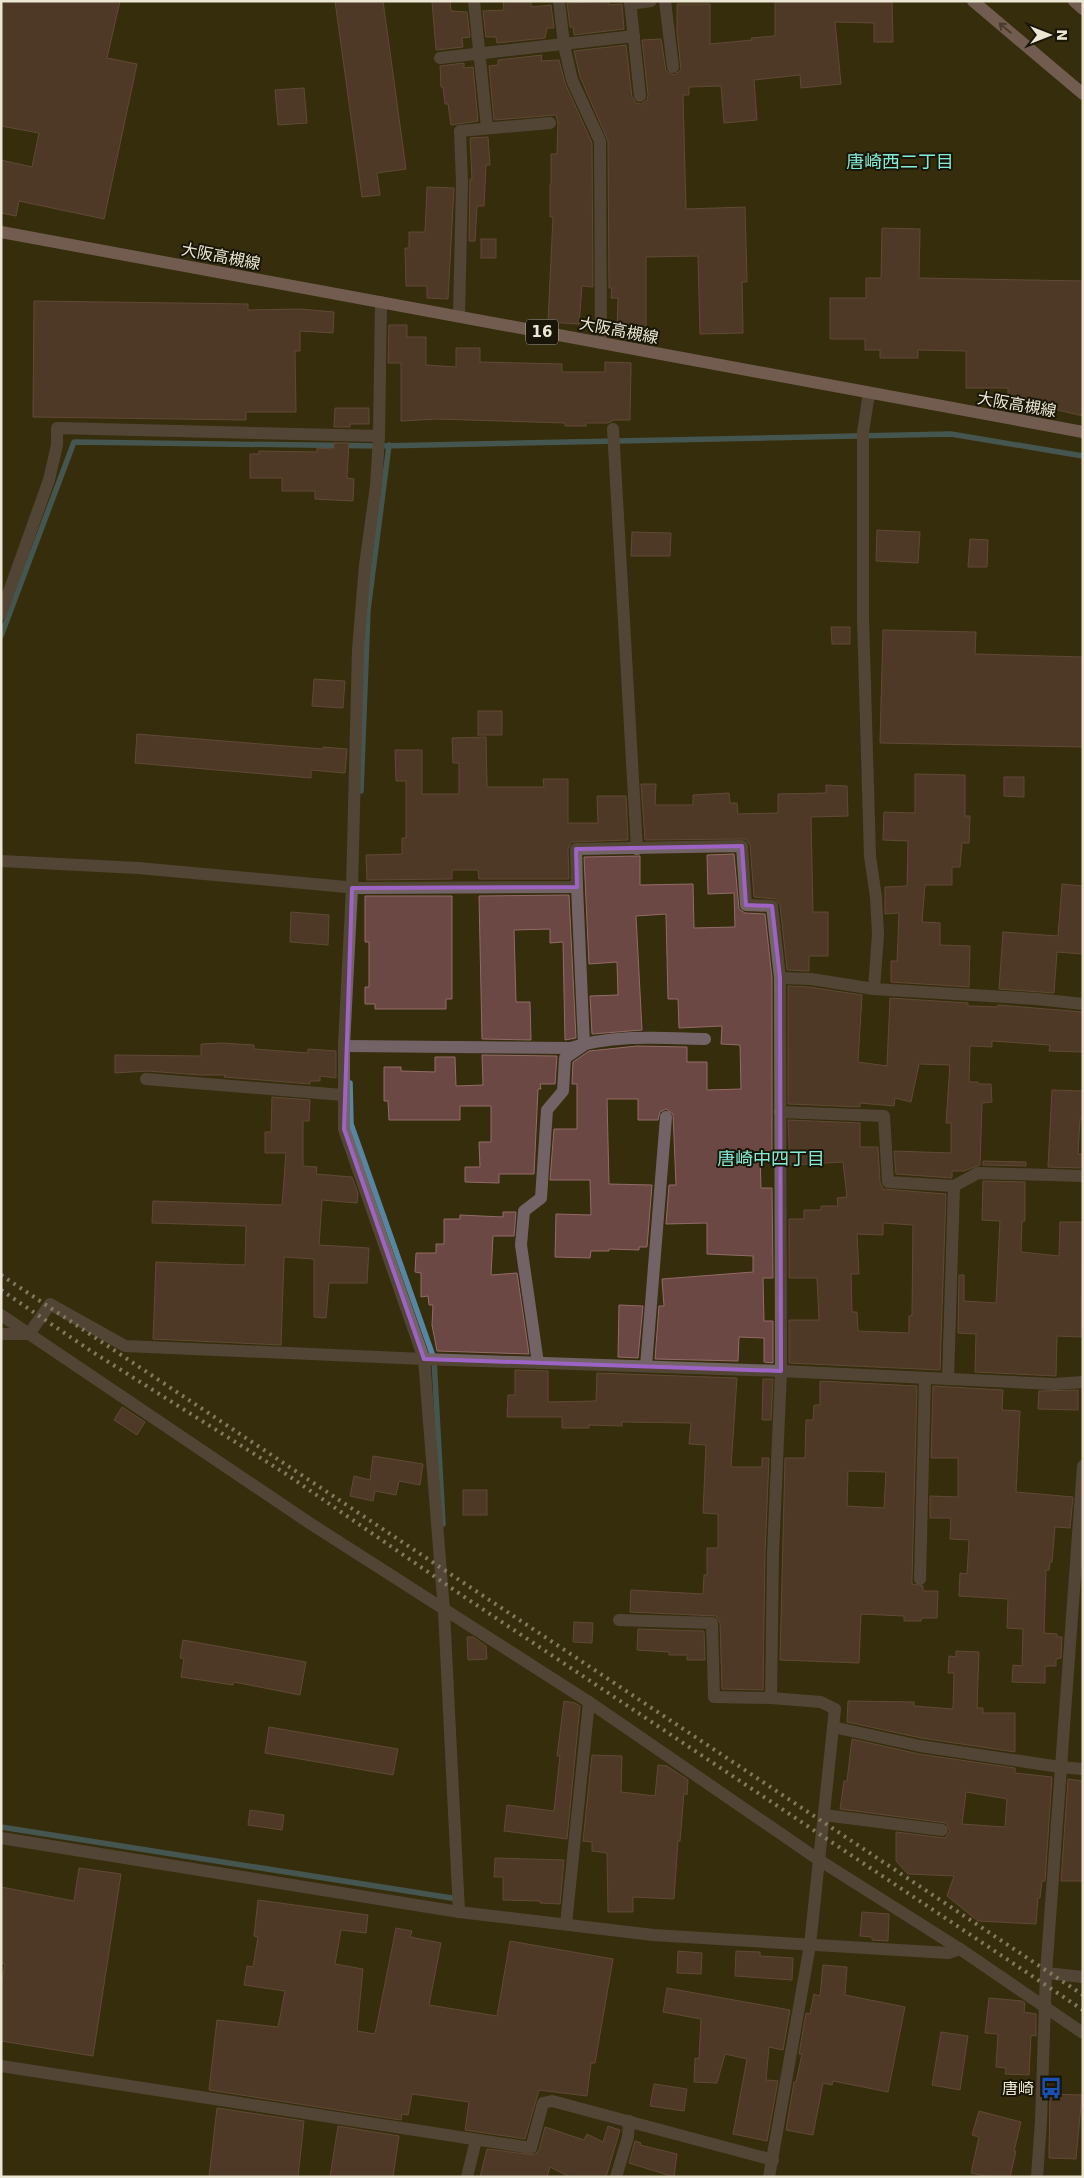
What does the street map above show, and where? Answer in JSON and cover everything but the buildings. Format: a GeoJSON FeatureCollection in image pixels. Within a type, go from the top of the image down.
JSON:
{"type":"FeatureCollection","features":[{"type":"Feature","properties":{"kind":"main road"},"geometry":{"type":"LineString","coordinates":[[973,1],[1083,94]]}},
{"type":"Feature","properties":{"kind":"main road"},"geometry":{"type":"LineString","coordinates":[[1074,1],[1083,9]]}},
{"type":"Feature","properties":{"kind":"main road","name":"大阪高槻線"},"geometry":{"type":"LineString","coordinates":[[1,232],[1083,432]]}},
{"type":"Feature","properties":{"kind":"street"},"geometry":{"type":"LineString","coordinates":[[474,1],[487,128]]}},
{"type":"Feature","properties":{"kind":"street"},"geometry":{"type":"LineString","coordinates":[[559,1],[564,45],[572,80],[600,141],[601,343]]}},
{"type":"Feature","properties":{"kind":"street"},"geometry":{"type":"LineString","coordinates":[[640,96],[630,3],[651,1]]}},
{"type":"Feature","properties":{"kind":"street"},"geometry":{"type":"LineString","coordinates":[[664,1],[673,67]]}},
{"type":"Feature","properties":{"kind":"street"},"geometry":{"type":"LineString","coordinates":[[440,58],[634,36]]}},
{"type":"Feature","properties":{"kind":"street"},"geometry":{"type":"LineString","coordinates":[[459,316],[462,182],[460,131],[550,123]]}},
{"type":"Feature","properties":{"kind":"street"},"geometry":{"type":"LineString","coordinates":[[381,302],[379,436],[376,486],[365,565],[358,650],[352,888],[344,1046],[344,1130],[424,1359],[444,1610],[459,1912]]}},
{"type":"Feature","properties":{"kind":"street"},"geometry":{"type":"LineString","coordinates":[[869,393],[863,432],[862,619],[869,847],[876,897],[878,934],[874,989]]}},
{"type":"Feature","properties":{"kind":"street"},"geometry":{"type":"LineString","coordinates":[[1,614],[50,480],[57,445],[57,428],[379,436]]}},
{"type":"Feature","properties":{"kind":"street"},"geometry":{"type":"LineString","coordinates":[[613,429],[637,848]]}},
{"type":"Feature","properties":{"kind":"street"},"geometry":{"type":"LineString","coordinates":[[584,1044],[576,848],[742,846],[746,905],[772,906],[780,978],[781,1370],[773,1553],[771,1698]]}},
{"type":"Feature","properties":{"kind":"street"},"geometry":{"type":"LineString","coordinates":[[1,861],[138,868],[352,888],[577,887]]}},
{"type":"Feature","properties":{"kind":"street"},"geometry":{"type":"LineString","coordinates":[[780,978],[811,979],[874,989],[1083,1004]]}},
{"type":"Feature","properties":{"kind":"street"},"geometry":{"type":"LineString","coordinates":[[344,1046],[571,1048],[584,1044],[648,1038],[705,1039]]}},
{"type":"Feature","properties":{"kind":"street"},"geometry":{"type":"LineString","coordinates":[[538,1362],[521,1245],[524,1211],[541,1198],[547,1110],[564,1092],[565,1058],[584,1044]]}},
{"type":"Feature","properties":{"kind":"street"},"geometry":{"type":"LineString","coordinates":[[146,1079],[343,1095]]}},
{"type":"Feature","properties":{"kind":"street"},"geometry":{"type":"LineString","coordinates":[[780,1112],[884,1116],[888,1182],[954,1186],[978,1173],[1083,1176]]}},
{"type":"Feature","properties":{"kind":"street"},"geometry":{"type":"LineString","coordinates":[[646,1366],[666,1117]]}},
{"type":"Feature","properties":{"kind":"street"},"geometry":{"type":"LineString","coordinates":[[948,1379],[954,1186]]}},
{"type":"Feature","properties":{"kind":"street"},"geometry":{"type":"LineString","coordinates":[[30,1334],[50,1304],[126,1346],[424,1359],[781,1370],[1054,1384],[1083,1382]]}},
{"type":"Feature","properties":{"kind":"street"},"geometry":{"type":"LineString","coordinates":[[1,1314],[311,1524],[589,1702],[819,1860],[960,1949],[1083,2033]]}},
{"type":"Feature","properties":{"kind":"street"},"geometry":{"type":"LineString","coordinates":[[1,1334],[30,1334]]}},
{"type":"Feature","properties":{"kind":"street"},"geometry":{"type":"LineString","coordinates":[[920,1579],[925,1378]]}},
{"type":"Feature","properties":{"kind":"street"},"geometry":{"type":"LineString","coordinates":[[1037,2177],[1041,2121],[1046,1973],[1083,1466]]}},
{"type":"Feature","properties":{"kind":"street"},"geometry":{"type":"LineString","coordinates":[[619,1620],[712,1623],[714,1697],[771,1698],[821,1702],[835,1709],[810,1945],[769,2177]]}},
{"type":"Feature","properties":{"kind":"street"},"geometry":{"type":"LineString","coordinates":[[566,1924],[589,1702]]}},
{"type":"Feature","properties":{"kind":"street"},"geometry":{"type":"LineString","coordinates":[[833,1728],[920,1746],[1083,1769]]}},
{"type":"Feature","properties":{"kind":"street"},"geometry":{"type":"LineString","coordinates":[[824,1816],[942,1830]]}},
{"type":"Feature","properties":{"kind":"street"},"geometry":{"type":"LineString","coordinates":[[1,1838],[459,1912],[653,1934],[948,1953],[960,1949]]}},
{"type":"Feature","properties":{"kind":"street"},"geometry":{"type":"LineString","coordinates":[[1046,1973],[1083,1977]]}},
{"type":"Feature","properties":{"kind":"street"},"geometry":{"type":"LineString","coordinates":[[1,2066],[531,2148],[542,2103],[552,2101],[773,2160]]}},
{"type":"Feature","properties":{"kind":"street"},"geometry":{"type":"LineString","coordinates":[[616,2177],[628,2137],[628,2121]]}},
{"type":"Feature","properties":{"kind":"street"},"geometry":{"type":"LineString","coordinates":[[467,2177],[476,2140]]}},
{"type":"Feature","properties":{"kind":"highlighted area"},"geometry":{"type":"Polygon","coordinates":[[[742,846],[746,905],[772,906],[780,978],[781,1371],[424,1359],[344,1129],[352,888],[577,887],[576,849],[742,846]]]}},
{"type":"Feature","properties":{"kind":"waterway"},"geometry":{"type":"LineString","coordinates":[[1,636],[74,442],[380,446],[951,434],[1083,456]]}},
{"type":"Feature","properties":{"kind":"waterway"},"geometry":{"type":"LineString","coordinates":[[361,791],[368,610],[389,445]]}},
{"type":"Feature","properties":{"kind":"waterway"},"geometry":{"type":"LineString","coordinates":[[350,1083],[351,1124],[434,1359],[443,1524]]}},
{"type":"Feature","properties":{"kind":"waterway"},"geometry":{"type":"LineString","coordinates":[[1,1827],[458,1899]]}},
{"type":"Feature","properties":{"kind":"railway"},"geometry":{"type":"LineString","coordinates":[[1,1275],[1083,1995]]}},
{"type":"Feature","properties":{"kind":"railway"},"geometry":{"type":"LineString","coordinates":[[1,1290],[91,1351],[286,1474],[460,1594],[1083,2010]]}},
{"type":"Feature","properties":{"kind":"place","name":"唐崎"},"geometry":{"type":"Point","coordinates":[1051,2088]}},
{"type":"Feature","properties":{"kind":"district","name":"唐崎西二丁目"},"geometry":{"type":"Point","coordinates":[900,162]}},
{"type":"Feature","properties":{"kind":"district","name":"唐崎中四丁目"},"geometry":{"type":"Point","coordinates":[771,1159]}}]}
